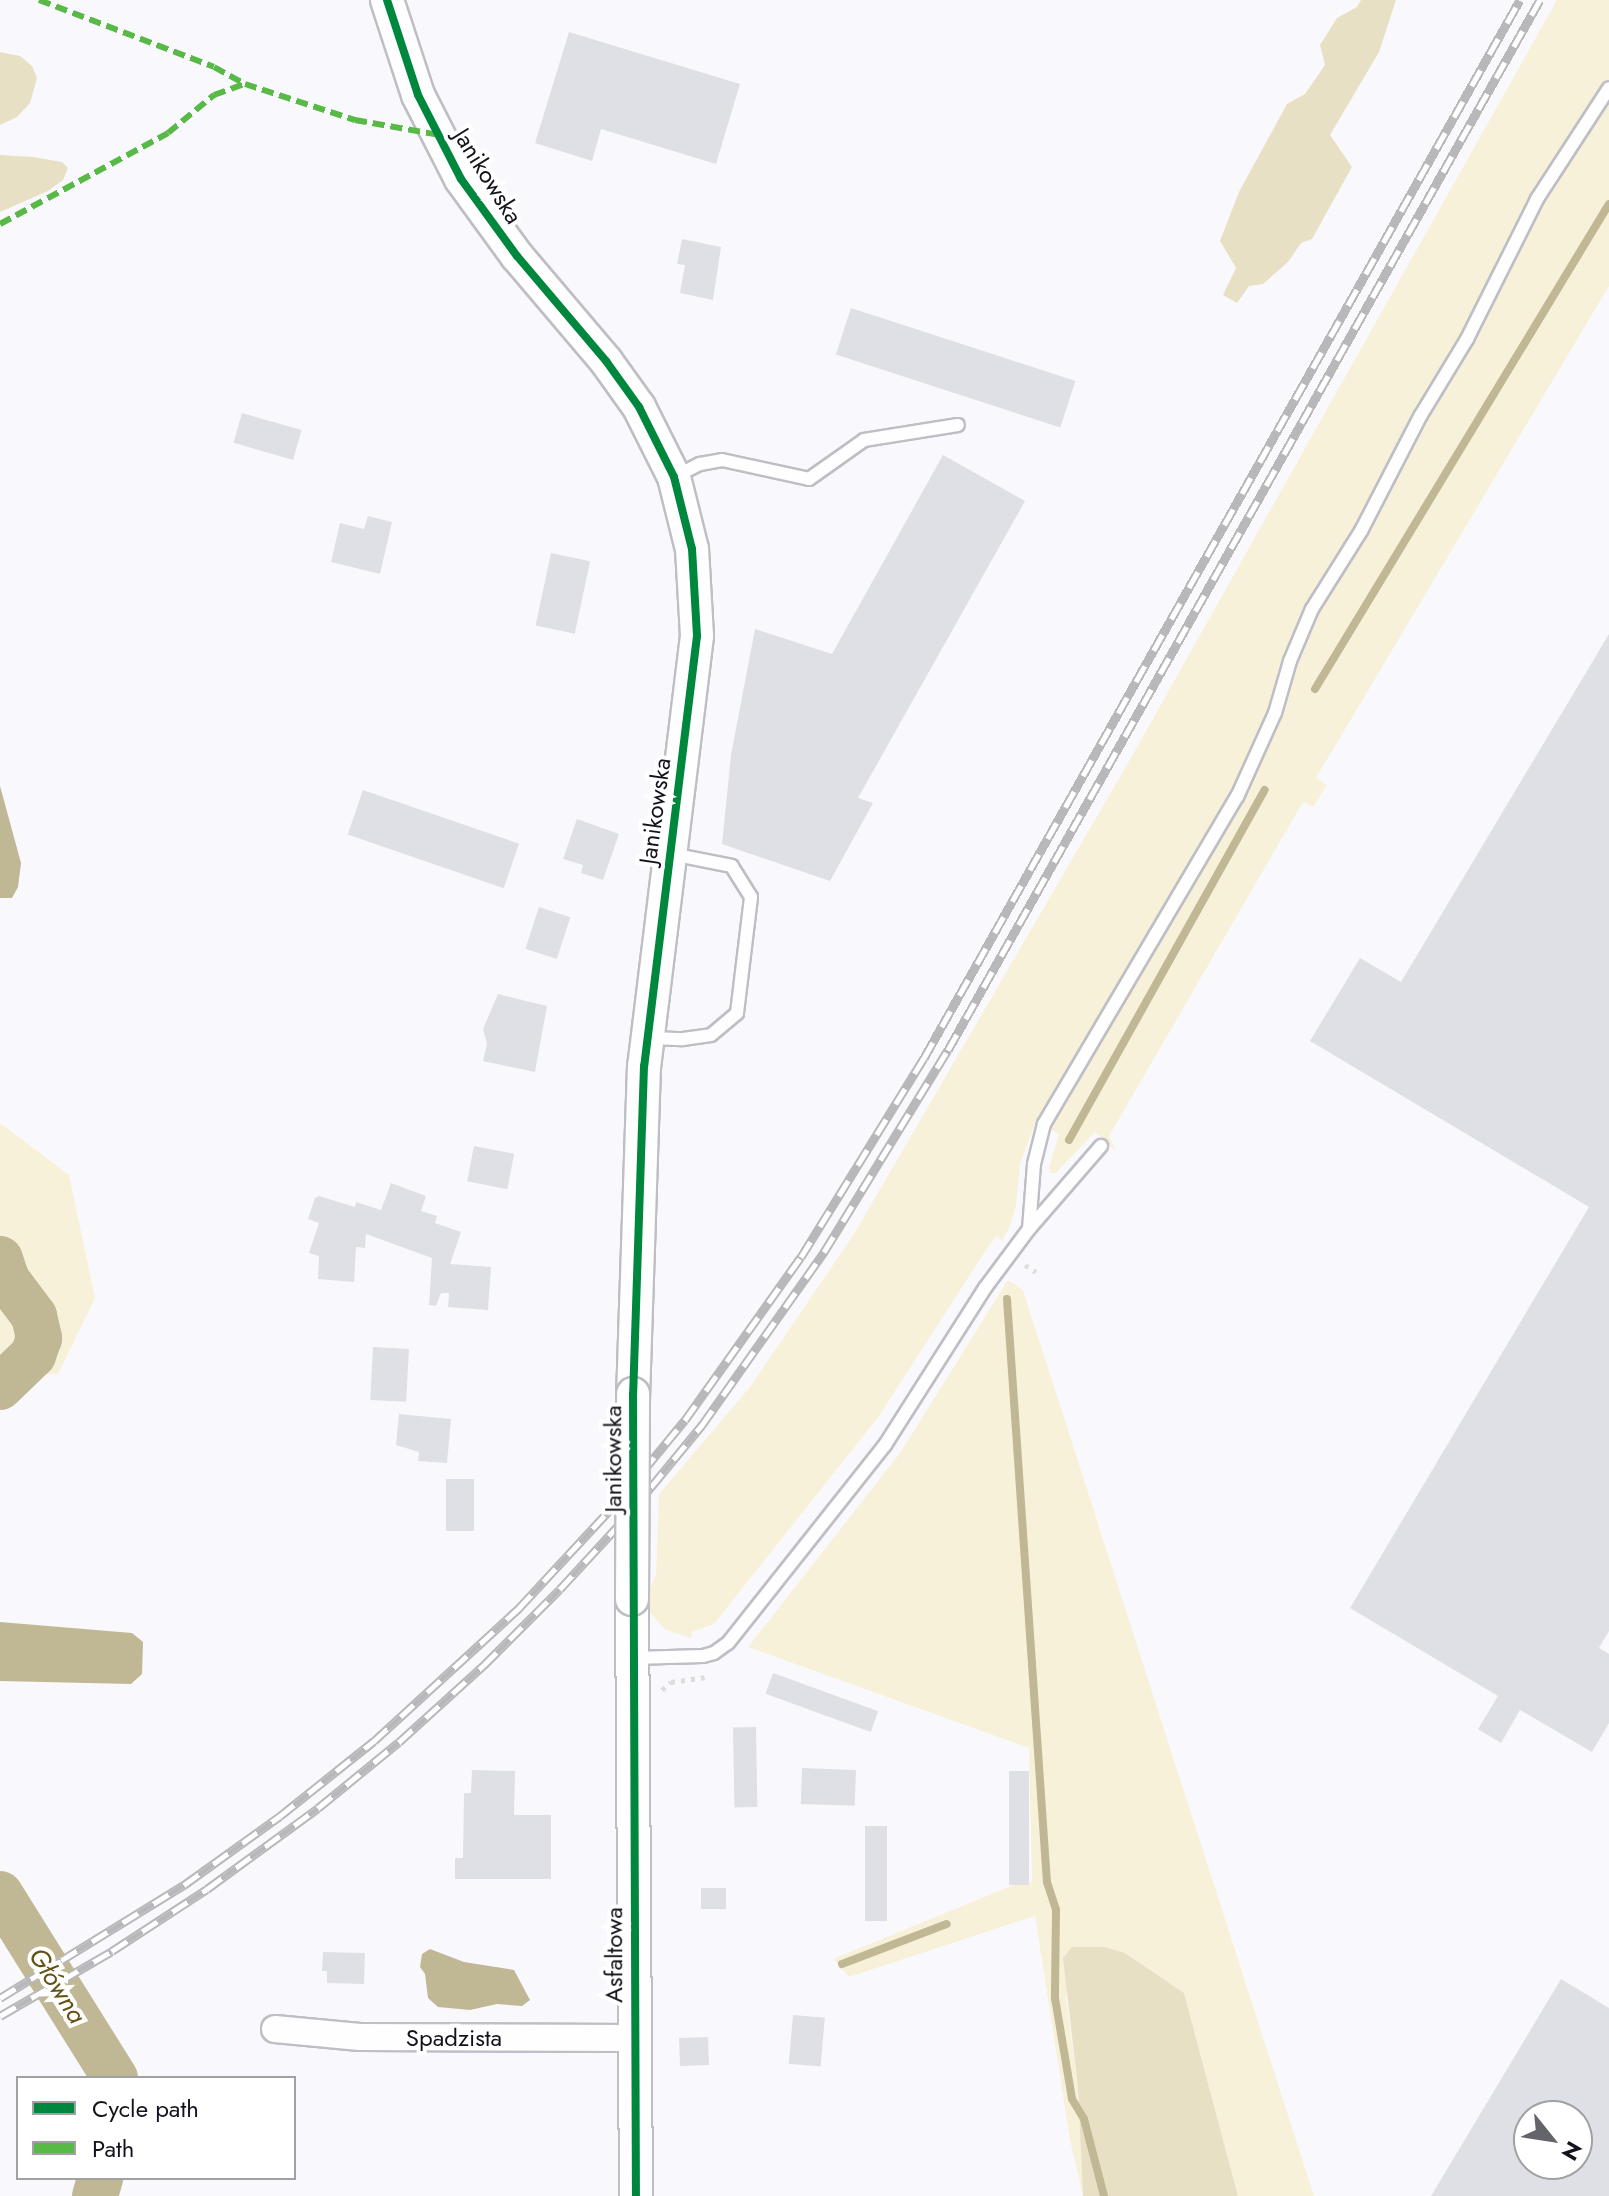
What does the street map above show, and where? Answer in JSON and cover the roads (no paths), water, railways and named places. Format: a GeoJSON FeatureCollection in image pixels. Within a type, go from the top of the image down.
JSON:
{"type":"FeatureCollection","features":[{"type":"Feature","properties":{"kind":"street","name":"Janikowska"},"geometry":{"type":"LineString","coordinates":[[387,0],[418,95],[461,179],[517,256],[606,361],[639,407],[674,477],[692,549],[697,636],[647,1037],[633,1394],[633,1713]]}},
{"type":"Feature","properties":{"kind":"street","name":"Asfaltowa"},"geometry":{"type":"LineString","coordinates":[[633,1713],[636,2196]]}},
{"type":"Feature","properties":{"kind":"street","name":"Spadzista"},"geometry":{"type":"LineString","coordinates":[[275,2029],[360,2037],[634,2038]]}},
{"type":"Feature","properties":{"kind":"lane"},"geometry":{"type":"LineString","coordinates":[[1029,1229],[1034,1164],[1044,1124],[1237,797],[1275,713],[1290,661],[1312,609],[1361,531],[1421,415],[1467,339],[1537,199],[1609,88]]}},
{"type":"Feature","properties":{"kind":"lane"},"geometry":{"type":"LineString","coordinates":[[674,477],[700,464],[722,460],[809,479],[864,440],[958,425]]}},
{"type":"Feature","properties":{"kind":"lane"},"geometry":{"type":"LineString","coordinates":[[647,1037],[683,1039],[711,1035],[737,1013],[751,897],[732,866],[669,854]]}},
{"type":"Feature","properties":{"kind":"lane"},"geometry":{"type":"LineString","coordinates":[[633,1658],[703,1656],[714,1653],[728,1643],[885,1445],[985,1288],[1029,1229],[1101,1146]]}},
{"type":"Feature","properties":{"kind":"waterway"},"geometry":{"type":"LineString","coordinates":[[1315,689],[1609,204]]}},
{"type":"Feature","properties":{"kind":"waterway"},"geometry":{"type":"LineString","coordinates":[[1069,1140],[1265,790]]}},
{"type":"Feature","properties":{"kind":"waterway","name":"Główna"},"geometry":{"type":"LineString","coordinates":[[0,1259],[7,1280],[34,1316],[39,1338],[33,1355],[0,1387]]}},
{"type":"Feature","properties":{"kind":"waterway"},"geometry":{"type":"LineString","coordinates":[[1007,1299],[1047,1882],[1056,1910],[1055,1998],[1072,2099],[1084,2119],[1104,2196]]}},
{"type":"Feature","properties":{"kind":"waterway","name":"Główna"},"geometry":{"type":"LineString","coordinates":[[0,1894],[114,2076]]}},
{"type":"Feature","properties":{"kind":"waterway"},"geometry":{"type":"LineString","coordinates":[[842,1964],[947,1924]]}},
{"type":"Feature","properties":{"kind":"waterway","name":"Główna"},"geometry":{"type":"LineString","coordinates":[[95,2196],[99,2180]]}},
{"type":"Feature","properties":{"kind":"railway"},"geometry":{"type":"LineString","coordinates":[[0,1998],[184,1885],[280,1816],[374,1741],[519,1608],[620,1499],[685,1420],[801,1257],[924,1058],[1520,0]]}},
{"type":"Feature","properties":{"kind":"railway"},"geometry":{"type":"LineString","coordinates":[[0,2016],[112,1951],[207,1889],[318,1808],[399,1742],[484,1665],[560,1589],[628,1515],[702,1425],[824,1252],[948,1050],[1540,0]]}}]}
